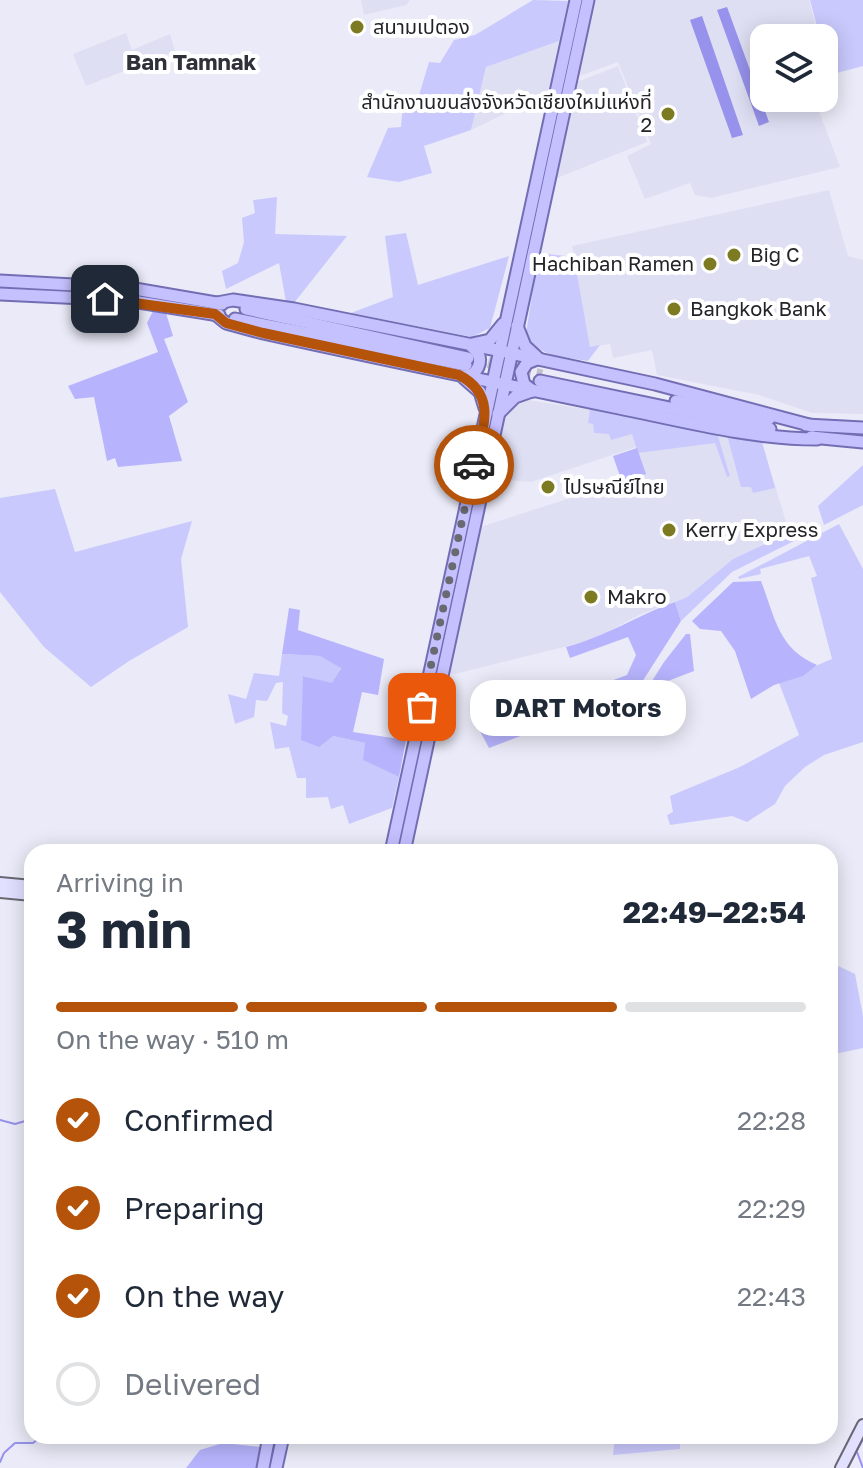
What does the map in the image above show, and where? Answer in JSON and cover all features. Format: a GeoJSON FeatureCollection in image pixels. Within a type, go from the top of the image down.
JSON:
{"type":"FeatureCollection","features":[{"type":"Feature","properties":{"kind":"main road"},"geometry":{"type":"LineString","coordinates":[[468,344],[490,340],[512,322],[576,0]]}},
{"type":"Feature","properties":{"kind":"main road"},"geometry":{"type":"LineString","coordinates":[[406,844],[498,383],[588,0]]}},
{"type":"Feature","properties":{"kind":"main road"},"geometry":{"type":"LineString","coordinates":[[0,281],[129,288],[464,369],[498,383],[538,382],[813,426],[863,428]]}},
{"type":"Feature","properties":{"kind":"main road"},"geometry":{"type":"LineString","coordinates":[[0,294],[216,308],[233,300],[294,309],[655,384],[813,426]]}},
{"type":"Feature","properties":{"kind":"main road"},"geometry":{"type":"LineString","coordinates":[[216,308],[226,323],[263,333],[464,369],[473,374],[480,361],[476,350],[468,344]]}},
{"type":"Feature","properties":{"kind":"main road"},"geometry":{"type":"LineString","coordinates":[[512,322],[525,346],[538,359]]}},
{"type":"Feature","properties":{"kind":"main road"},"geometry":{"type":"LineString","coordinates":[[538,359],[527,363],[521,376],[526,387],[538,382],[721,428],[792,439],[863,442]]}},
{"type":"Feature","properties":{"kind":"main road"},"geometry":{"type":"LineString","coordinates":[[464,369],[492,414]]}},
{"type":"Feature","properties":{"kind":"main road"},"geometry":{"type":"LineString","coordinates":[[393,844],[492,414],[538,382]]}},
{"type":"Feature","properties":{"kind":"main road"},"geometry":{"type":"LineString","coordinates":[[263,1468],[268,1444]]}},
{"type":"Feature","properties":{"kind":"main road"},"geometry":{"type":"LineString","coordinates":[[276,1468],[281,1444]]}},
{"type":"Feature","properties":{"kind":"street"},"geometry":{"type":"LineString","coordinates":[[0,883],[24,885]]}},
{"type":"Feature","properties":{"kind":"street"},"geometry":{"type":"LineString","coordinates":[[0,892],[24,894]]}},
{"type":"Feature","properties":{"kind":"street"},"geometry":{"type":"LineString","coordinates":[[841,1468],[863,1425]]}},
{"type":"Feature","properties":{"kind":"shaded area"},"geometry":{"type":"Polygon","coordinates":[[[361,0],[410,0],[406,5],[364,15],[361,0]]]}},
{"type":"Feature","properties":{"kind":"shaded area"},"geometry":{"type":"Polygon","coordinates":[[[533,0],[568,1],[559,41],[486,67],[471,130],[424,146],[432,173],[399,182],[367,177],[388,128],[401,127],[403,104],[417,102],[429,62],[440,63],[454,40],[475,35],[533,0]]]}},
{"type":"Feature","properties":{"kind":"shaded area"},"geometry":{"type":"Polygon","coordinates":[[[595,0],[809,0],[815,24],[750,24],[750,112],[819,112],[840,167],[711,198],[695,195],[690,183],[645,199],[627,156],[651,144],[618,62],[579,76],[595,0]]]}},
{"type":"Feature","properties":{"kind":"shaded area"},"geometry":{"type":"Polygon","coordinates":[[[810,0],[863,0],[863,66],[838,73],[838,24],[816,24],[810,0]]]}},
{"type":"Feature","properties":{"kind":"shaded area"},"geometry":{"type":"Polygon","coordinates":[[[727,7],[750,70],[750,101],[717,10],[727,7]]]}},
{"type":"Feature","properties":{"kind":"shaded area"},"geometry":{"type":"Polygon","coordinates":[[[702,16],[743,135],[732,138],[690,20],[702,16]]]}},
{"type":"Feature","properties":{"kind":"shaded area"},"geometry":{"type":"Polygon","coordinates":[[[126,33],[132,50],[170,34],[175,51],[86,86],[73,54],[126,33]]]}},
{"type":"Feature","properties":{"kind":"shaded area"},"geometry":{"type":"Polygon","coordinates":[[[559,41],[548,93],[471,130],[486,67],[559,41]]]}},
{"type":"Feature","properties":{"kind":"shaded area"},"geometry":{"type":"Polygon","coordinates":[[[618,66],[647,142],[557,178],[577,82],[618,66]]]}},
{"type":"Feature","properties":{"kind":"shaded area"},"geometry":{"type":"Polygon","coordinates":[[[754,112],[765,112],[769,122],[759,126],[754,112]]]}},
{"type":"Feature","properties":{"kind":"shaded area"},"geometry":{"type":"Polygon","coordinates":[[[829,190],[848,256],[863,260],[863,414],[812,413],[759,395],[657,375],[652,350],[613,358],[610,344],[590,347],[572,246],[829,190]]]}},
{"type":"Feature","properties":{"kind":"shaded area"},"geometry":{"type":"Polygon","coordinates":[[[277,197],[275,234],[347,236],[294,303],[286,302],[279,263],[226,289],[222,271],[238,263],[244,242],[242,218],[255,213],[253,200],[277,197]]]}},
{"type":"Feature","properties":{"kind":"shaded area"},"geometry":{"type":"Polygon","coordinates":[[[406,233],[418,285],[509,256],[490,328],[472,337],[351,313],[393,297],[385,236],[406,233]]]}},
{"type":"Feature","properties":{"kind":"shaded area"},"geometry":{"type":"Polygon","coordinates":[[[539,253],[574,257],[590,347],[600,345],[588,361],[543,351],[530,341],[526,333],[539,253]]]}},
{"type":"Feature","properties":{"kind":"shaded area"},"geometry":{"type":"Polygon","coordinates":[[[153,311],[166,313],[173,336],[164,339],[188,402],[169,416],[182,461],[118,467],[115,458],[107,461],[94,397],[75,399],[68,386],[158,352],[147,323],[153,311]]]}},
{"type":"Feature","properties":{"kind":"shaded area"},"geometry":{"type":"Polygon","coordinates":[[[528,400],[762,442],[789,532],[733,559],[687,597],[641,614],[592,640],[449,673],[477,528],[645,474],[636,447],[531,482],[491,478],[507,412],[518,401],[528,400]]]}},
{"type":"Feature","properties":{"kind":"shaded area"},"geometry":{"type":"Polygon","coordinates":[[[590,409],[717,433],[730,476],[727,477],[715,443],[638,453],[632,434],[611,440],[609,434],[594,433],[593,424],[588,423],[590,409]]]}},
{"type":"Feature","properties":{"kind":"shaded area"},"geometry":{"type":"Polygon","coordinates":[[[727,435],[762,442],[775,488],[753,493],[751,487],[741,487],[727,435]]]}},
{"type":"Feature","properties":{"kind":"shaded area"},"geometry":{"type":"Polygon","coordinates":[[[637,448],[646,474],[622,482],[613,456],[637,448]]]}},
{"type":"Feature","properties":{"kind":"shaded area"},"geometry":{"type":"Polygon","coordinates":[[[863,465],[863,505],[824,525],[818,506],[863,465]]]}},
{"type":"Feature","properties":{"kind":"shaded area"},"geometry":{"type":"Polygon","coordinates":[[[55,489],[75,552],[192,521],[181,559],[188,627],[91,687],[44,647],[0,592],[0,498],[55,489]]]}},
{"type":"Feature","properties":{"kind":"shaded area"},"geometry":{"type":"Polygon","coordinates":[[[814,522],[816,530],[732,572],[681,621],[675,602],[687,597],[733,559],[788,533],[787,527],[814,522]]]}},
{"type":"Feature","properties":{"kind":"shaded area"},"geometry":{"type":"Polygon","coordinates":[[[839,524],[863,569],[863,742],[824,755],[805,767],[785,786],[775,804],[747,822],[732,816],[670,825],[667,815],[673,812],[670,796],[740,767],[799,735],[779,683],[832,659],[811,578],[817,576],[809,556],[760,569],[761,574],[738,577],[839,524]]]}},
{"type":"Feature","properties":{"kind":"shaded area"},"geometry":{"type":"Polygon","coordinates":[[[761,581],[786,641],[804,658],[817,665],[803,676],[774,685],[751,699],[735,651],[721,631],[700,629],[692,621],[733,582],[761,581]]]}},
{"type":"Feature","properties":{"kind":"shaded area"},"geometry":{"type":"Polygon","coordinates":[[[675,602],[681,621],[635,693],[489,748],[474,720],[478,717],[581,692],[627,675],[636,655],[628,637],[570,658],[566,647],[675,602]]]}},
{"type":"Feature","properties":{"kind":"shaded area"},"geometry":{"type":"Polygon","coordinates":[[[289,608],[300,610],[298,630],[384,659],[378,695],[362,692],[353,732],[406,740],[399,777],[363,760],[365,743],[333,736],[319,747],[301,740],[303,676],[332,683],[341,668],[320,656],[282,654],[289,608]]]}},
{"type":"Feature","properties":{"kind":"shaded area"},"geometry":{"type":"Polygon","coordinates":[[[686,634],[690,634],[694,671],[647,689],[664,662],[686,634]]]}},
{"type":"Feature","properties":{"kind":"shaded area"},"geometry":{"type":"Polygon","coordinates":[[[282,654],[320,656],[341,667],[332,684],[304,676],[333,736],[365,743],[364,760],[399,777],[392,808],[349,824],[343,805],[331,809],[328,797],[306,798],[306,778],[297,778],[289,747],[275,749],[270,722],[286,726],[288,716],[282,713],[283,682],[276,683],[267,701],[256,700],[254,717],[235,724],[228,694],[246,699],[254,673],[279,676],[282,654]]]}},
{"type":"Feature","properties":{"kind":"shaded area"},"geometry":{"type":"Polygon","coordinates":[[[838,966],[855,974],[863,1016],[863,1048],[838,1053],[838,966]]]}},
{"type":"Feature","properties":{"kind":"shaded area"},"geometry":{"type":"Polygon","coordinates":[[[220,1444],[260,1447],[256,1468],[186,1468],[200,1450],[220,1444]]]}},
{"type":"Feature","properties":{"kind":"shaded area"},"geometry":{"type":"Polygon","coordinates":[[[614,1444],[680,1444],[680,1449],[613,1455],[614,1444]]]}},
{"type":"Feature","properties":{"kind":"waterway"},"geometry":{"type":"LineString","coordinates":[[0,1120],[15,1124],[24,1121]]}},
{"type":"Feature","properties":{"kind":"waterway"},"geometry":{"type":"LineString","coordinates":[[848,1468],[863,1439]]}},
{"type":"Feature","properties":{"kind":"waterway"},"geometry":{"type":"LineString","coordinates":[[0,1462],[4,1453],[15,1443],[24,1443]]}},
{"type":"Feature","properties":{"kind":"waterway"},"geometry":{"type":"LineString","coordinates":[[857,1452],[863,1468]]}},
{"type":"Feature","properties":{"kind":"tunnel"},"geometry":{"type":"LineString","coordinates":[[472,359],[542,375]]}},
{"type":"Feature","properties":{"kind":"way so far"},"geometry":{"type":"LineString","coordinates":[[422,707],[474,465]]}},
{"type":"Feature","properties":{"kind":"place","name":"สนามเปตอง"},"geometry":{"type":"Point","coordinates":[357,27]}},
{"type":"Feature","properties":{"kind":"place","name":"สำนักงานขนส่งจังหวัดเชียงใหม่แห่งที่ 2"},"geometry":{"type":"Point","coordinates":[668,114]}},
{"type":"Feature","properties":{"kind":"place","name":"Big C"},"geometry":{"type":"Point","coordinates":[734,255]}},
{"type":"Feature","properties":{"kind":"place","name":"Hachiban Ramen"},"geometry":{"type":"Point","coordinates":[710,264]}},
{"type":"Feature","properties":{"kind":"place","name":"Bangkok Bank"},"geometry":{"type":"Point","coordinates":[674,309]}},
{"type":"Feature","properties":{"kind":"place","name":"ไปรษณีย์ไทย"},"geometry":{"type":"Point","coordinates":[548,487]}},
{"type":"Feature","properties":{"kind":"place","name":"Kerry Express"},"geometry":{"type":"Point","coordinates":[669,530]}},
{"type":"Feature","properties":{"kind":"place","name":"Makro"},"geometry":{"type":"Point","coordinates":[591,597]}},
{"type":"Feature","properties":{"kind":"place","name":"DART Motors"},"geometry":{"type":"Point","coordinates":[422,707]}},
{"type":"Feature","properties":{"kind":"district","name":"Ban Tamnak"},"geometry":{"type":"Point","coordinates":[191,62]}},
{"type":"Feature","properties":{"kind":"route"},"geometry":{"type":"LineString","coordinates":[[105,299],[215,314],[226,323],[263,333],[459,375],[478,389],[486,413],[474,465]]}}]}
